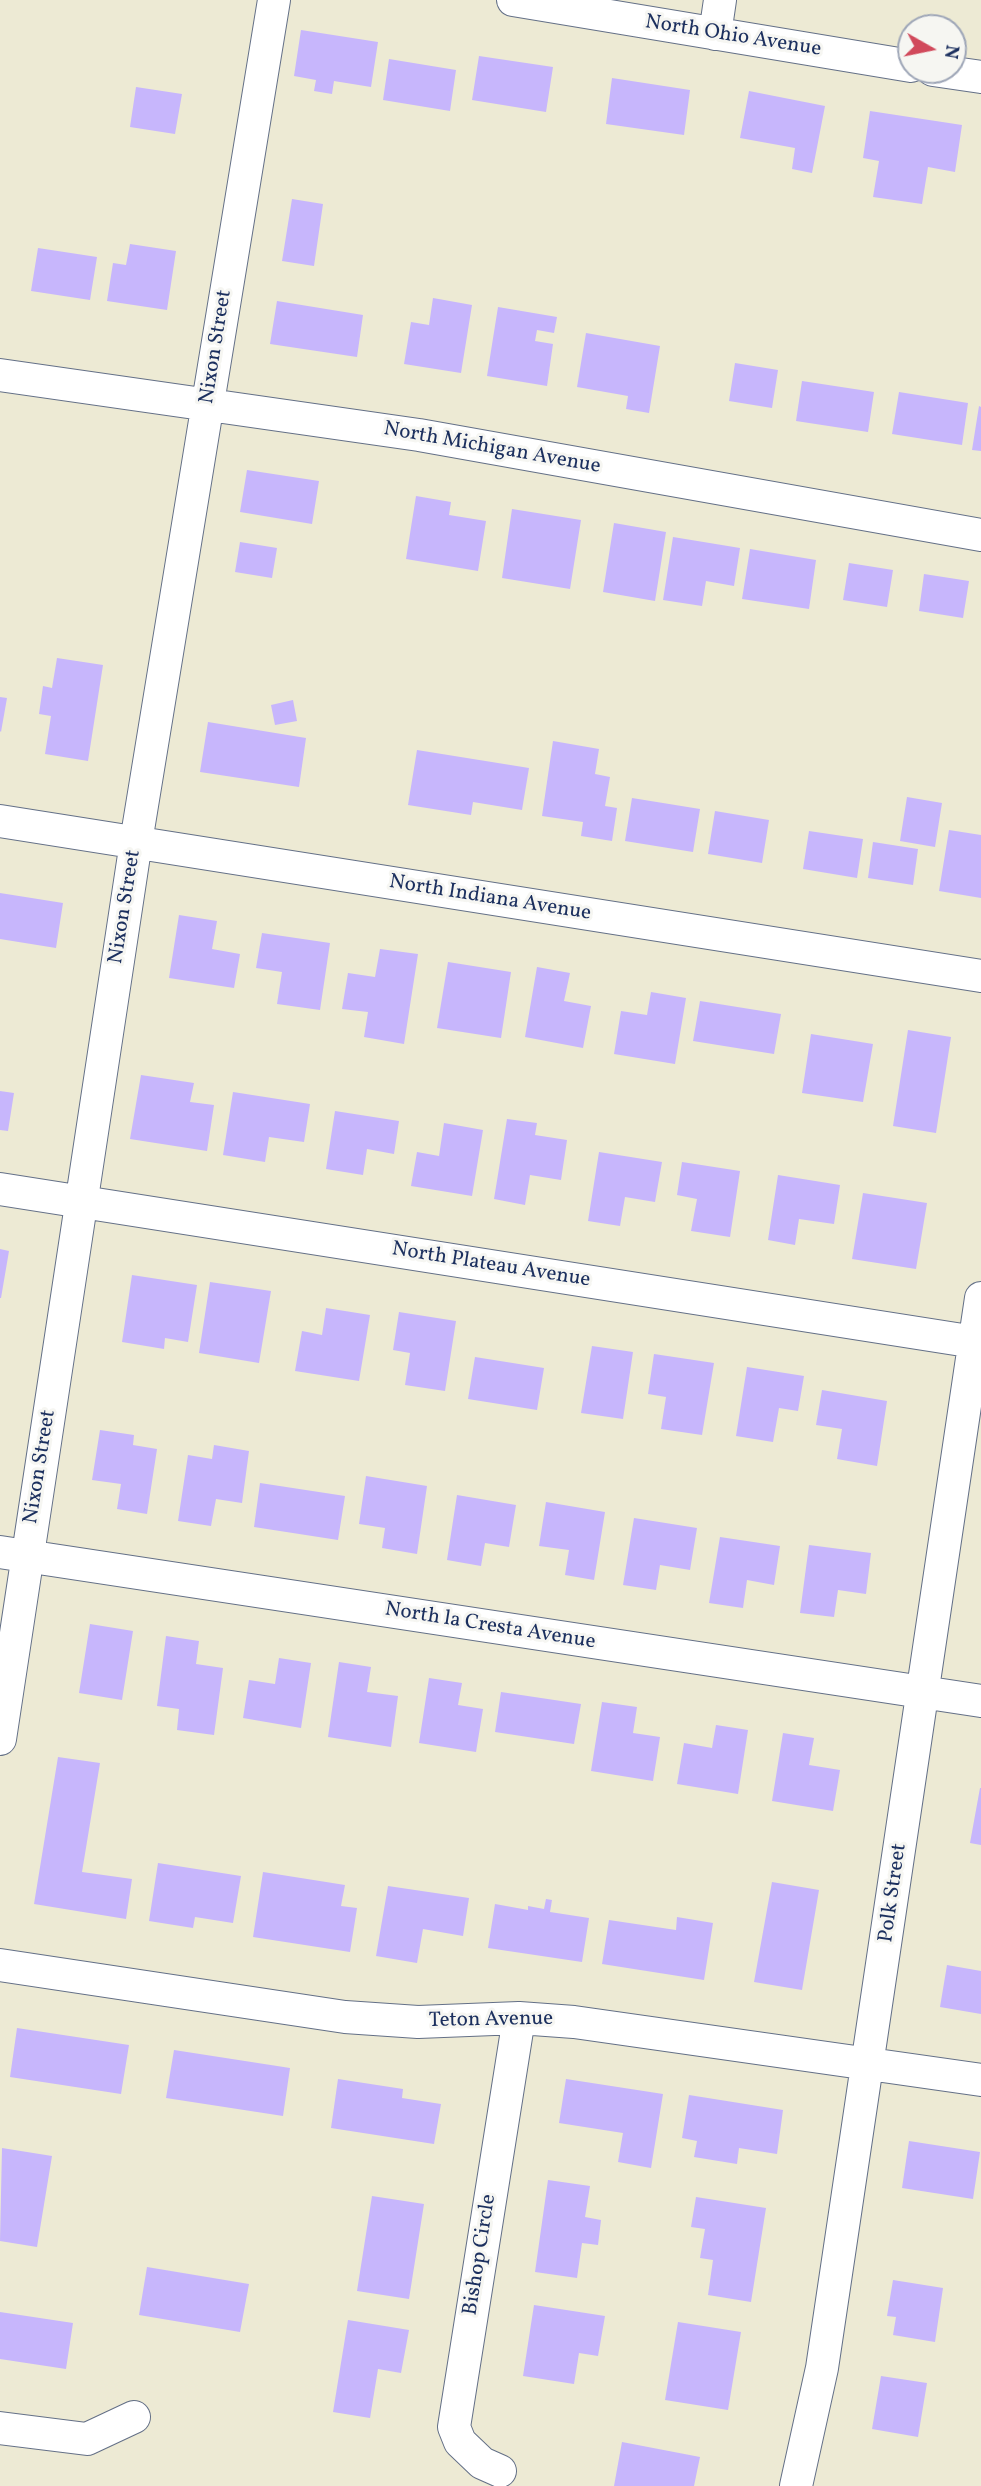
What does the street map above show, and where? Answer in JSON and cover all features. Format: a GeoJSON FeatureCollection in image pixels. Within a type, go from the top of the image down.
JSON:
{"type":"FeatureCollection","features":[{"type":"Feature","properties":{"kind":"street","name":"Nixon Street"},"geometry":{"type":"LineString","coordinates":[[0,1739],[13,1555],[81,1201],[136,842],[274,0]]}},
{"type":"Feature","properties":{"kind":"street","name":"North Ohio Avenue"},"geometry":{"type":"LineString","coordinates":[[513,0],[897,64]]}},
{"type":"Feature","properties":{"kind":"street"},"geometry":{"type":"LineString","coordinates":[[715,34],[720,0]]}},
{"type":"Feature","properties":{"kind":"street","name":"North Michigan Avenue"},"geometry":{"type":"LineString","coordinates":[[0,375],[419,435],[981,536]]}},
{"type":"Feature","properties":{"kind":"street","name":"North Indiana Avenue"},"geometry":{"type":"LineString","coordinates":[[0,821],[981,976]]}},
{"type":"Feature","properties":{"kind":"street","name":"North Plateau Avenue"},"geometry":{"type":"LineString","coordinates":[[0,1189],[978,1343]]}},
{"type":"Feature","properties":{"kind":"street","name":"Polk Street"},"geometry":{"type":"LineString","coordinates":[[796,2486],[822,2368],[978,1343],[981,1298]]}},
{"type":"Feature","properties":{"kind":"street","name":"North la Cresta Avenue"},"geometry":{"type":"LineString","coordinates":[[13,1555],[981,1702]]}},
{"type":"Feature","properties":{"kind":"street","name":"Teton Avenue"},"geometry":{"type":"LineString","coordinates":[[0,1965],[345,2017],[418,2022],[519,2018],[574,2022],[981,2080]]}},
{"type":"Feature","properties":{"kind":"street","name":"Bishop Circle"},"geometry":{"type":"LineString","coordinates":[[500,2471],[482,2463],[460,2442],[454,2427],[519,2018]]}},
{"type":"Feature","properties":{"kind":"street"},"geometry":{"type":"LineString","coordinates":[[0,2428],[87,2439],[134,2417]]}},
{"type":"Feature","properties":{"kind":"building"},"geometry":{"type":"Polygon","coordinates":[[[301,30],[378,42],[371,87],[334,81],[332,94],[314,91],[316,80],[294,76],[301,30]]]}},
{"type":"Feature","properties":{"kind":"building"},"geometry":{"type":"Polygon","coordinates":[[[479,56],[553,67],[546,112],[472,100],[479,56]]]}},
{"type":"Feature","properties":{"kind":"building"},"geometry":{"type":"Polygon","coordinates":[[[389,59],[456,70],[450,111],[383,100],[389,59]]]}},
{"type":"Feature","properties":{"kind":"building"},"geometry":{"type":"Polygon","coordinates":[[[612,78],[690,90],[684,135],[606,124],[612,78]]]}},
{"type":"Feature","properties":{"kind":"building"},"geometry":{"type":"Polygon","coordinates":[[[136,87],[182,94],[175,134],[130,127],[136,87]]]}},
{"type":"Feature","properties":{"kind":"building"},"geometry":{"type":"Polygon","coordinates":[[[749,91],[825,106],[812,173],[792,169],[795,148],[740,138],[749,91]]]}},
{"type":"Feature","properties":{"kind":"building"},"geometry":{"type":"Polygon","coordinates":[[[870,111],[962,125],[955,172],[928,167],[922,204],[873,197],[879,161],[863,158],[870,111]]]}},
{"type":"Feature","properties":{"kind":"building"},"geometry":{"type":"Polygon","coordinates":[[[292,199],[323,204],[314,266],[282,261],[292,199]]]}},
{"type":"Feature","properties":{"kind":"building"},"geometry":{"type":"Polygon","coordinates":[[[130,244],[176,251],[167,310],[107,301],[113,263],[126,265],[130,244]]]}},
{"type":"Feature","properties":{"kind":"building"},"geometry":{"type":"Polygon","coordinates":[[[38,248],[97,257],[90,300],[31,291],[38,248]]]}},
{"type":"Feature","properties":{"kind":"building"},"geometry":{"type":"Polygon","coordinates":[[[433,298],[472,305],[461,373],[404,364],[411,322],[429,325],[433,298]]]}},
{"type":"Feature","properties":{"kind":"building"},"geometry":{"type":"Polygon","coordinates":[[[277,301],[363,315],[357,357],[270,344],[277,301]]]}},
{"type":"Feature","properties":{"kind":"building"},"geometry":{"type":"Polygon","coordinates":[[[498,307],[557,317],[554,333],[537,330],[535,341],[553,344],[547,386],[487,376],[498,307]]]}},
{"type":"Feature","properties":{"kind":"building"},"geometry":{"type":"Polygon","coordinates":[[[586,333],[660,346],[649,413],[626,409],[628,396],[577,387],[586,333]]]}},
{"type":"Feature","properties":{"kind":"building"},"geometry":{"type":"Polygon","coordinates":[[[735,363],[778,370],[772,408],[729,401],[735,363]]]}},
{"type":"Feature","properties":{"kind":"building"},"geometry":{"type":"Polygon","coordinates":[[[802,381],[874,392],[868,432],[796,421],[802,381]]]}},
{"type":"Feature","properties":{"kind":"building"},"geometry":{"type":"Polygon","coordinates":[[[899,392],[968,403],[962,445],[892,434],[899,392]]]}},
{"type":"Feature","properties":{"kind":"building"},"geometry":{"type":"Polygon","coordinates":[[[979,406],[981,407],[981,451],[972,450],[979,406]]]}},
{"type":"Feature","properties":{"kind":"building"},"geometry":{"type":"Polygon","coordinates":[[[247,470],[319,481],[312,524],[240,512],[247,470]]]}},
{"type":"Feature","properties":{"kind":"building"},"geometry":{"type":"Polygon","coordinates":[[[416,496],[451,502],[449,515],[486,521],[478,571],[406,559],[416,496]]]}},
{"type":"Feature","properties":{"kind":"building"},"geometry":{"type":"Polygon","coordinates":[[[512,509],[581,520],[570,589],[502,578],[512,509]]]}},
{"type":"Feature","properties":{"kind":"building"},"geometry":{"type":"Polygon","coordinates":[[[614,523],[666,532],[655,601],[603,592],[614,523]]]}},
{"type":"Feature","properties":{"kind":"building"},"geometry":{"type":"Polygon","coordinates":[[[673,537],[740,548],[734,586],[706,581],[702,606],[663,600],[673,537]]]}},
{"type":"Feature","properties":{"kind":"building"},"geometry":{"type":"Polygon","coordinates":[[[240,542],[277,548],[272,578],[235,572],[240,542]]]}},
{"type":"Feature","properties":{"kind":"building"},"geometry":{"type":"Polygon","coordinates":[[[750,549],[816,560],[809,609],[742,599],[750,549]]]}},
{"type":"Feature","properties":{"kind":"building"},"geometry":{"type":"Polygon","coordinates":[[[849,563],[893,570],[887,607],[843,600],[849,563]]]}},
{"type":"Feature","properties":{"kind":"building"},"geometry":{"type":"Polygon","coordinates":[[[924,574],[969,581],[963,618],[919,611],[924,574]]]}},
{"type":"Feature","properties":{"kind":"building"},"geometry":{"type":"Polygon","coordinates":[[[57,658],[103,665],[88,761],[45,754],[51,716],[39,714],[43,686],[52,688],[57,658]]]}},
{"type":"Feature","properties":{"kind":"building"},"geometry":{"type":"Polygon","coordinates":[[[0,697],[7,698],[1,732],[0,731],[0,697]]]}},
{"type":"Feature","properties":{"kind":"building"},"geometry":{"type":"Polygon","coordinates":[[[293,700],[297,721],[275,725],[271,705],[293,700]]]}},
{"type":"Feature","properties":{"kind":"building"},"geometry":{"type":"Polygon","coordinates":[[[208,722],[306,738],[299,787],[200,772],[208,722]]]}},
{"type":"Feature","properties":{"kind":"building"},"geometry":{"type":"Polygon","coordinates":[[[553,741],[599,749],[595,774],[610,777],[605,806],[617,808],[612,841],[581,836],[583,822],[542,816],[553,741]]]}},
{"type":"Feature","properties":{"kind":"building"},"geometry":{"type":"Polygon","coordinates":[[[417,750],[529,768],[522,810],[473,802],[471,815],[408,805],[417,750]]]}},
{"type":"Feature","properties":{"kind":"building"},"geometry":{"type":"Polygon","coordinates":[[[907,797],[942,803],[935,847],[900,841],[907,797]]]}},
{"type":"Feature","properties":{"kind":"building"},"geometry":{"type":"Polygon","coordinates":[[[632,798],[700,809],[693,852],[625,841],[632,798]]]}},
{"type":"Feature","properties":{"kind":"building"},"geometry":{"type":"Polygon","coordinates":[[[715,811],[769,820],[762,863],[708,854],[715,811]]]}},
{"type":"Feature","properties":{"kind":"building"},"geometry":{"type":"Polygon","coordinates":[[[949,830],[981,835],[981,898],[939,891],[949,830]]]}},
{"type":"Feature","properties":{"kind":"building"},"geometry":{"type":"Polygon","coordinates":[[[809,831],[863,839],[857,878],[803,869],[809,831]]]}},
{"type":"Feature","properties":{"kind":"building"},"geometry":{"type":"Polygon","coordinates":[[[873,842],[918,849],[913,885],[868,878],[873,842]]]}},
{"type":"Feature","properties":{"kind":"building"},"geometry":{"type":"Polygon","coordinates":[[[0,893],[63,903],[56,948],[0,939],[0,893]]]}},
{"type":"Feature","properties":{"kind":"building"},"geometry":{"type":"Polygon","coordinates":[[[179,915],[217,921],[212,949],[240,954],[234,988],[169,978],[179,915]]]}},
{"type":"Feature","properties":{"kind":"building"},"geometry":{"type":"Polygon","coordinates":[[[262,933],[330,943],[320,1010],[277,1004],[282,972],[256,968],[262,933]]]}},
{"type":"Feature","properties":{"kind":"building"},"geometry":{"type":"Polygon","coordinates":[[[380,949],[418,954],[404,1044],[364,1037],[368,1012],[342,1009],[348,973],[375,977],[380,949]]]}},
{"type":"Feature","properties":{"kind":"building"},"geometry":{"type":"Polygon","coordinates":[[[448,962],[511,972],[501,1038],[437,1028],[448,962]]]}},
{"type":"Feature","properties":{"kind":"building"},"geometry":{"type":"Polygon","coordinates":[[[537,967],[570,973],[564,1001],[591,1006],[583,1048],[525,1037],[537,967]]]}},
{"type":"Feature","properties":{"kind":"building"},"geometry":{"type":"Polygon","coordinates":[[[651,992],[686,998],[675,1064],[614,1054],[621,1011],[647,1015],[651,992]]]}},
{"type":"Feature","properties":{"kind":"building"},"geometry":{"type":"Polygon","coordinates":[[[700,1001],[781,1014],[774,1054],[693,1041],[700,1001]]]}},
{"type":"Feature","properties":{"kind":"building"},"geometry":{"type":"Polygon","coordinates":[[[908,1030],[951,1037],[936,1133],[893,1126],[908,1030]]]}},
{"type":"Feature","properties":{"kind":"building"},"geometry":{"type":"Polygon","coordinates":[[[811,1034],[873,1044],[863,1102],[802,1093],[811,1034]]]}},
{"type":"Feature","properties":{"kind":"building"},"geometry":{"type":"Polygon","coordinates":[[[141,1075],[194,1083],[190,1102],[214,1105],[207,1151],[130,1139],[141,1075]]]}},
{"type":"Feature","properties":{"kind":"building"},"geometry":{"type":"Polygon","coordinates":[[[0,1091],[14,1093],[8,1131],[0,1130],[0,1091]]]}},
{"type":"Feature","properties":{"kind":"building"},"geometry":{"type":"Polygon","coordinates":[[[233,1092],[310,1104],[304,1142],[269,1137],[265,1162],[223,1155],[233,1092]]]}},
{"type":"Feature","properties":{"kind":"building"},"geometry":{"type":"Polygon","coordinates":[[[335,1111],[399,1121],[394,1154],[367,1149],[363,1175],[326,1169],[335,1111]]]}},
{"type":"Feature","properties":{"kind":"building"},"geometry":{"type":"Polygon","coordinates":[[[507,1119],[537,1123],[535,1135],[567,1140],[561,1180],[530,1175],[525,1205],[494,1199],[507,1119]]]}},
{"type":"Feature","properties":{"kind":"building"},"geometry":{"type":"Polygon","coordinates":[[[444,1123],[483,1130],[472,1196],[411,1186],[417,1152],[439,1156],[444,1123]]]}},
{"type":"Feature","properties":{"kind":"building"},"geometry":{"type":"Polygon","coordinates":[[[599,1152],[662,1162],[655,1202],[625,1197],[620,1226],[588,1221],[599,1152]]]}},
{"type":"Feature","properties":{"kind":"building"},"geometry":{"type":"Polygon","coordinates":[[[682,1162],[740,1171],[730,1237],[691,1231],[697,1199],[677,1195],[682,1162]]]}},
{"type":"Feature","properties":{"kind":"building"},"geometry":{"type":"Polygon","coordinates":[[[778,1175],[840,1185],[834,1224],[799,1219],[795,1245],[768,1240],[778,1175]]]}},
{"type":"Feature","properties":{"kind":"building"},"geometry":{"type":"Polygon","coordinates":[[[863,1193],[927,1203],[916,1269],[852,1259],[863,1193]]]}},
{"type":"Feature","properties":{"kind":"building"},"geometry":{"type":"Polygon","coordinates":[[[0,1249],[9,1251],[1,1298],[0,1298],[0,1249]]]}},
{"type":"Feature","properties":{"kind":"building"},"geometry":{"type":"Polygon","coordinates":[[[132,1275],[197,1285],[188,1342],[165,1338],[164,1349],[122,1342],[132,1275]]]}},
{"type":"Feature","properties":{"kind":"building"},"geometry":{"type":"Polygon","coordinates":[[[210,1282],[271,1291],[259,1363],[199,1353],[210,1282]]]}},
{"type":"Feature","properties":{"kind":"building"},"geometry":{"type":"Polygon","coordinates":[[[326,1308],[370,1315],[359,1381],[295,1371],[302,1331],[322,1335],[326,1308]]]}},
{"type":"Feature","properties":{"kind":"building"},"geometry":{"type":"Polygon","coordinates":[[[399,1312],[456,1321],[445,1391],[405,1385],[410,1353],[393,1350],[399,1312]]]}},
{"type":"Feature","properties":{"kind":"building"},"geometry":{"type":"Polygon","coordinates":[[[592,1346],[633,1352],[623,1419],[581,1413],[592,1346]]]}},
{"type":"Feature","properties":{"kind":"building"},"geometry":{"type":"Polygon","coordinates":[[[654,1354],[714,1363],[702,1435],[661,1429],[666,1397],[648,1394],[654,1354]]]}},
{"type":"Feature","properties":{"kind":"building"},"geometry":{"type":"Polygon","coordinates":[[[475,1357],[544,1368],[537,1410],[468,1399],[475,1357]]]}},
{"type":"Feature","properties":{"kind":"building"},"geometry":{"type":"Polygon","coordinates":[[[747,1367],[804,1376],[798,1411],[779,1408],[773,1442],[736,1436],[747,1367]]]}},
{"type":"Feature","properties":{"kind":"building"},"geometry":{"type":"Polygon","coordinates":[[[822,1390],[887,1401],[877,1466],[837,1459],[842,1429],[816,1425],[822,1390]]]}},
{"type":"Feature","properties":{"kind":"building"},"geometry":{"type":"Polygon","coordinates":[[[100,1430],[134,1435],[133,1445],[157,1449],[147,1514],[117,1509],[121,1484],[92,1480],[100,1430]]]}},
{"type":"Feature","properties":{"kind":"building"},"geometry":{"type":"Polygon","coordinates":[[[214,1445],[249,1451],[242,1503],[216,1499],[211,1526],[178,1521],[188,1455],[212,1459],[214,1445]]]}},
{"type":"Feature","properties":{"kind":"building"},"geometry":{"type":"Polygon","coordinates":[[[366,1476],[427,1486],[417,1554],[382,1548],[385,1528],[359,1524],[366,1476]]]}},
{"type":"Feature","properties":{"kind":"building"},"geometry":{"type":"Polygon","coordinates":[[[260,1483],[345,1496],[338,1540],[254,1527],[260,1483]]]}},
{"type":"Feature","properties":{"kind":"building"},"geometry":{"type":"Polygon","coordinates":[[[457,1495],[516,1505],[509,1547],[485,1543],[481,1566],[447,1560],[457,1495]]]}},
{"type":"Feature","properties":{"kind":"building"},"geometry":{"type":"Polygon","coordinates":[[[546,1502],[605,1512],[594,1580],[565,1575],[569,1550],[539,1546],[546,1502]]]}},
{"type":"Feature","properties":{"kind":"building"},"geometry":{"type":"Polygon","coordinates":[[[634,1518],[697,1528],[690,1570],[660,1565],[656,1590],[623,1585],[634,1518]]]}},
{"type":"Feature","properties":{"kind":"building"},"geometry":{"type":"Polygon","coordinates":[[[720,1537],[780,1546],[774,1585],[747,1580],[743,1608],[709,1603],[720,1537]]]}},
{"type":"Feature","properties":{"kind":"building"},"geometry":{"type":"Polygon","coordinates":[[[809,1545],[871,1553],[866,1594],[838,1590],[834,1617],[800,1613],[809,1545]]]}},
{"type":"Feature","properties":{"kind":"building"},"geometry":{"type":"Polygon","coordinates":[[[90,1624],[133,1631],[122,1700],[79,1693],[90,1624]]]}},
{"type":"Feature","properties":{"kind":"building"},"geometry":{"type":"Polygon","coordinates":[[[166,1636],[199,1641],[196,1664],[223,1668],[214,1735],[177,1730],[179,1709],[157,1706],[166,1636]]]}},
{"type":"Feature","properties":{"kind":"building"},"geometry":{"type":"Polygon","coordinates":[[[279,1658],[311,1663],[301,1728],[243,1718],[249,1680],[275,1684],[279,1658]]]}},
{"type":"Feature","properties":{"kind":"building"},"geometry":{"type":"Polygon","coordinates":[[[339,1662],[371,1667],[367,1692],[398,1696],[391,1747],[328,1737],[339,1662]]]}},
{"type":"Feature","properties":{"kind":"building"},"geometry":{"type":"Polygon","coordinates":[[[429,1678],[462,1683],[458,1705],[483,1709],[476,1752],[419,1743],[429,1678]]]}},
{"type":"Feature","properties":{"kind":"building"},"geometry":{"type":"Polygon","coordinates":[[[501,1692],[581,1704],[574,1744],[495,1732],[501,1692]]]}},
{"type":"Feature","properties":{"kind":"building"},"geometry":{"type":"Polygon","coordinates":[[[602,1702],[637,1707],[633,1733],[660,1737],[653,1781],[591,1771],[602,1702]]]}},
{"type":"Feature","properties":{"kind":"building"},"geometry":{"type":"Polygon","coordinates":[[[716,1725],[748,1730],[738,1794],[677,1784],[684,1743],[712,1748],[716,1725]]]}},
{"type":"Feature","properties":{"kind":"building"},"geometry":{"type":"Polygon","coordinates":[[[783,1733],[814,1738],[809,1765],[840,1770],[833,1811],[772,1801],[783,1733]]]}},
{"type":"Feature","properties":{"kind":"building"},"geometry":{"type":"Polygon","coordinates":[[[58,1757],[100,1763],[82,1872],[132,1879],[126,1919],[34,1904],[58,1757]]]}},
{"type":"Feature","properties":{"kind":"building"},"geometry":{"type":"Polygon","coordinates":[[[981,1788],[981,1845],[970,1843],[981,1788]]]}},
{"type":"Feature","properties":{"kind":"building"},"geometry":{"type":"Polygon","coordinates":[[[158,1863],[241,1876],[233,1923],[195,1917],[193,1928],[149,1921],[158,1863]]]}},
{"type":"Feature","properties":{"kind":"building"},"geometry":{"type":"Polygon","coordinates":[[[263,1872],[345,1885],[341,1906],[357,1908],[350,1952],[253,1937],[263,1872]]]}},
{"type":"Feature","properties":{"kind":"building"},"geometry":{"type":"Polygon","coordinates":[[[772,1882],[819,1890],[802,1990],[754,1982],[772,1882]]]}},
{"type":"Feature","properties":{"kind":"building"},"geometry":{"type":"Polygon","coordinates":[[[388,1886],[469,1898],[463,1936],[423,1929],[417,1963],[376,1956],[388,1886]]]}},
{"type":"Feature","properties":{"kind":"building"},"geometry":{"type":"Polygon","coordinates":[[[546,1899],[552,1900],[550,1912],[589,1918],[582,1962],[488,1948],[495,1904],[528,1910],[528,1906],[544,1909],[546,1899]]]}},
{"type":"Feature","properties":{"kind":"building"},"geometry":{"type":"Polygon","coordinates":[[[677,1917],[713,1923],[704,1980],[602,1964],[609,1920],[676,1930],[677,1917]]]}},
{"type":"Feature","properties":{"kind":"building"},"geometry":{"type":"Polygon","coordinates":[[[947,1965],[981,1971],[981,2014],[940,2007],[947,1965]]]}},
{"type":"Feature","properties":{"kind":"building"},"geometry":{"type":"Polygon","coordinates":[[[17,2028],[129,2045],[121,2094],[10,2077],[17,2028]]]}},
{"type":"Feature","properties":{"kind":"building"},"geometry":{"type":"Polygon","coordinates":[[[174,2050],[290,2068],[283,2116],[166,2098],[174,2050]]]}},
{"type":"Feature","properties":{"kind":"building"},"geometry":{"type":"Polygon","coordinates":[[[338,2079],[403,2089],[402,2098],[441,2104],[434,2144],[331,2128],[338,2079]]]}},
{"type":"Feature","properties":{"kind":"building"},"geometry":{"type":"Polygon","coordinates":[[[566,2079],[663,2094],[651,2168],[618,2162],[623,2133],[559,2123],[566,2079]]]}},
{"type":"Feature","properties":{"kind":"building"},"geometry":{"type":"Polygon","coordinates":[[[689,2095],[783,2110],[777,2154],[739,2148],[737,2164],[694,2157],[697,2141],[682,2138],[689,2095]]]}},
{"type":"Feature","properties":{"kind":"building"},"geometry":{"type":"Polygon","coordinates":[[[909,2141],[980,2152],[973,2199],[902,2188],[909,2141]]]}},
{"type":"Feature","properties":{"kind":"building"},"geometry":{"type":"Polygon","coordinates":[[[2,2148],[52,2156],[37,2247],[0,2241],[2,2148]]]}},
{"type":"Feature","properties":{"kind":"building"},"geometry":{"type":"Polygon","coordinates":[[[548,2180],[590,2186],[585,2217],[601,2220],[598,2245],[582,2243],[577,2278],[535,2272],[548,2180]]]}},
{"type":"Feature","properties":{"kind":"building"},"geometry":{"type":"Polygon","coordinates":[[[372,2196],[424,2204],[409,2299],[357,2291],[372,2196]]]}},
{"type":"Feature","properties":{"kind":"building"},"geometry":{"type":"Polygon","coordinates":[[[696,2197],[766,2208],[751,2302],[708,2295],[713,2260],[700,2258],[705,2229],[691,2227],[696,2197]]]}},
{"type":"Feature","properties":{"kind":"building"},"geometry":{"type":"Polygon","coordinates":[[[147,2267],[249,2284],[240,2332],[139,2315],[147,2267]]]}},
{"type":"Feature","properties":{"kind":"building"},"geometry":{"type":"Polygon","coordinates":[[[893,2280],[943,2288],[935,2342],[893,2335],[896,2317],[887,2316],[893,2280]]]}},
{"type":"Feature","properties":{"kind":"building"},"geometry":{"type":"Polygon","coordinates":[[[534,2305],[605,2316],[598,2356],[579,2353],[574,2384],[523,2376],[534,2305]]]}},
{"type":"Feature","properties":{"kind":"building"},"geometry":{"type":"Polygon","coordinates":[[[0,2312],[73,2323],[66,2369],[0,2359],[0,2312]]]}},
{"type":"Feature","properties":{"kind":"building"},"geometry":{"type":"Polygon","coordinates":[[[348,2320],[409,2330],[401,2373],[378,2369],[370,2418],[333,2412],[348,2320]]]}},
{"type":"Feature","properties":{"kind":"building"},"geometry":{"type":"Polygon","coordinates":[[[678,2322],[741,2332],[728,2410],[665,2400],[678,2322]]]}},
{"type":"Feature","properties":{"kind":"building"},"geometry":{"type":"Polygon","coordinates":[[[881,2376],[927,2383],[918,2437],[872,2429],[881,2376]]]}},
{"type":"Feature","properties":{"kind":"building"},"geometry":{"type":"Polygon","coordinates":[[[622,2442],[700,2457],[694,2486],[614,2486],[622,2442]]]}}]}
